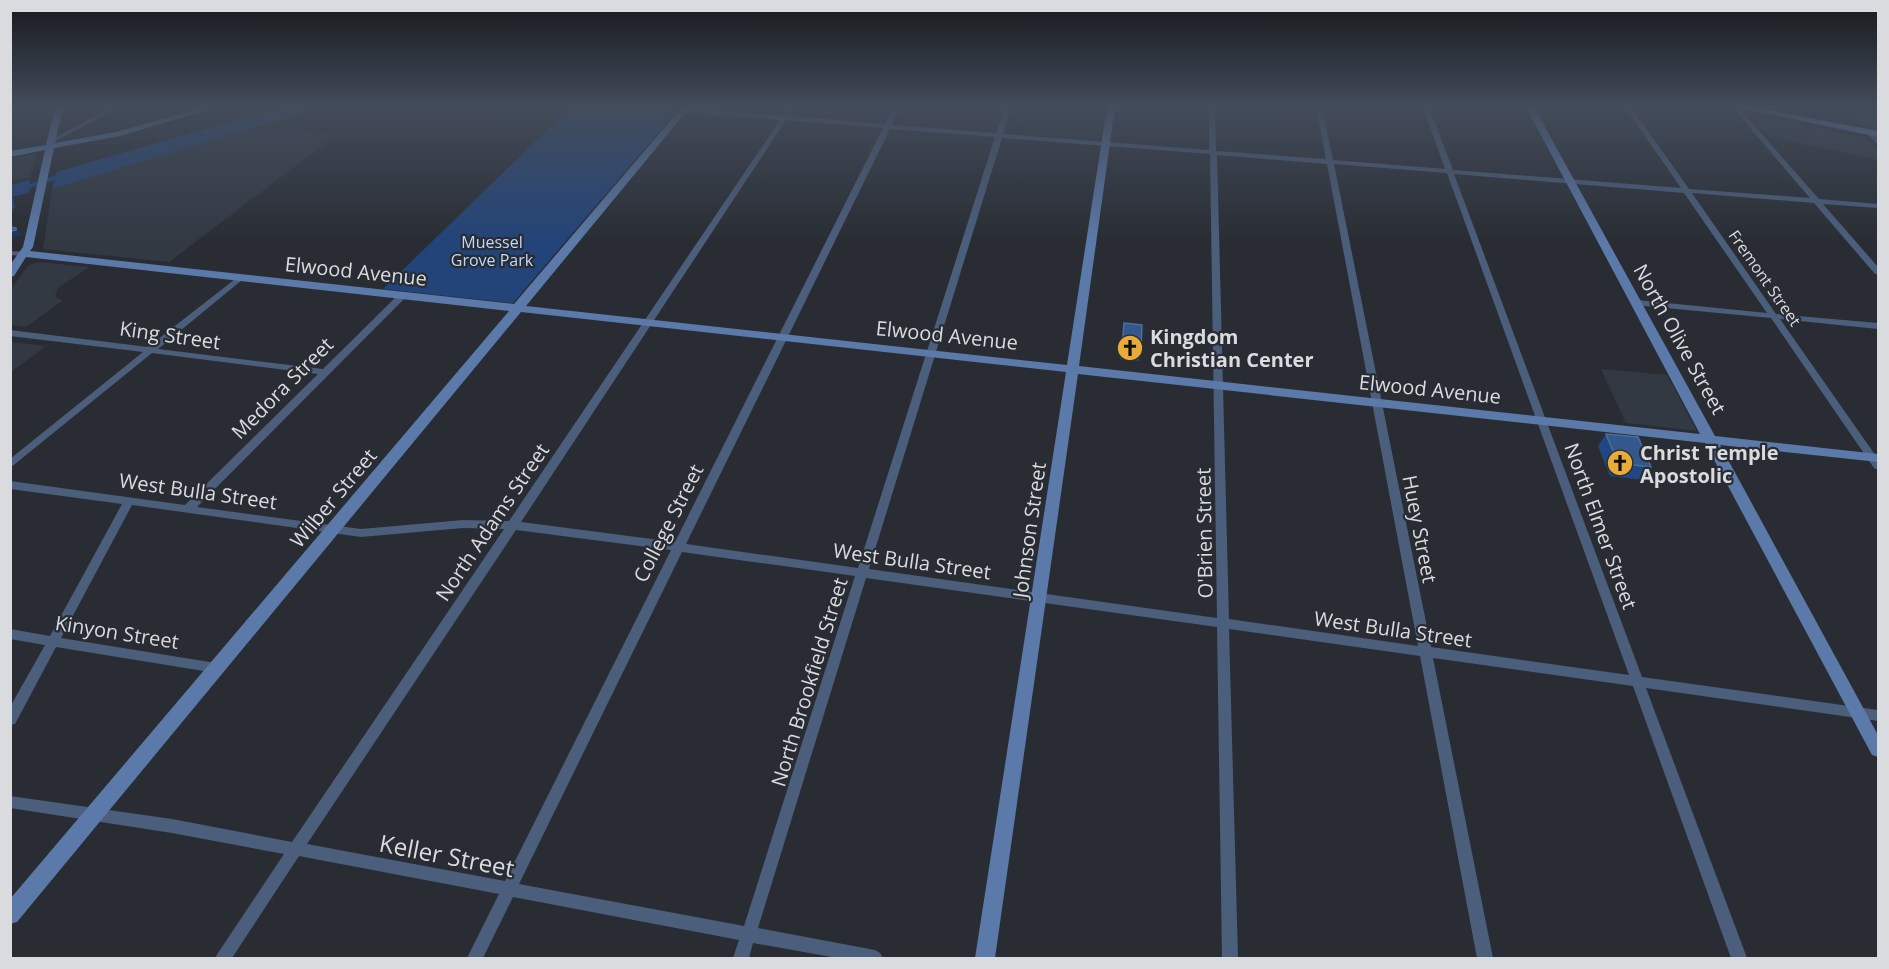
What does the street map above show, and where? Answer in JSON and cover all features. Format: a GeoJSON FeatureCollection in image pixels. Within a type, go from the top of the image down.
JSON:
{"type":"FeatureCollection","features":[{"type":"Feature","properties":{"kind":"street"},"geometry":{"type":"LineString","coordinates":[[10,274],[24,254],[50,152]]}},
{"type":"Feature","properties":{"kind":"street","name":"Wilber Street"},"geometry":{"type":"LineString","coordinates":[[10,915],[649,152]]}},
{"type":"Feature","properties":{"kind":"street","name":"North Adams Street"},"geometry":{"type":"LineString","coordinates":[[223,958],[761,152]]}},
{"type":"Feature","properties":{"kind":"street","name":"College Street"},"geometry":{"type":"LineString","coordinates":[[475,958],[876,152]]}},
{"type":"Feature","properties":{"kind":"street","name":"North Brookfield Street"},"geometry":{"type":"LineString","coordinates":[[741,958],[994,152]]}},
{"type":"Feature","properties":{"kind":"street","name":"Johnson Street"},"geometry":{"type":"LineString","coordinates":[[985,958],[1104,152]]}},
{"type":"Feature","properties":{"kind":"street"},"geometry":{"type":"LineString","coordinates":[[1204,152],[1878,206]]}},
{"type":"Feature","properties":{"kind":"street","name":"Huey Street"},"geometry":{"type":"LineString","coordinates":[[1328,152],[1485,958]]}},
{"type":"Feature","properties":{"kind":"street","name":"North Elmer Street"},"geometry":{"type":"LineString","coordinates":[[1443,152],[1739,958]]}},
{"type":"Feature","properties":{"kind":"street","name":"North Olive Street"},"geometry":{"type":"LineString","coordinates":[[1555,152],[1878,750]]}},
{"type":"Feature","properties":{"kind":"street","name":"Fremont Street"},"geometry":{"type":"LineString","coordinates":[[1660,152],[1876,460]]}},
{"type":"Feature","properties":{"kind":"street"},"geometry":{"type":"LineString","coordinates":[[1774,152],[1878,272]]}},
{"type":"Feature","properties":{"kind":"street","name":"O'Brien Street"},"geometry":{"type":"LineString","coordinates":[[1213,153],[1230,958]]}},
{"type":"Feature","properties":{"kind":"street","name":"Elwood Avenue"},"geometry":{"type":"LineString","coordinates":[[10,253],[1377,402],[1876,460]]}},
{"type":"Feature","properties":{"kind":"street"},"geometry":{"type":"LineString","coordinates":[[10,465],[240,278]]}},
{"type":"Feature","properties":{"kind":"street","name":"Medora Street"},"geometry":{"type":"LineString","coordinates":[[188,509],[403,295]]}},
{"type":"Feature","properties":{"kind":"street"},"geometry":{"type":"LineString","coordinates":[[1637,303],[1878,326]]}},
{"type":"Feature","properties":{"kind":"street","name":"King Street"},"geometry":{"type":"LineString","coordinates":[[10,333],[326,372]]}},
{"type":"Feature","properties":{"kind":"street","name":"West Bulla Street"},"geometry":{"type":"LineString","coordinates":[[10,485],[333,530],[372,533],[463,524],[514,525],[1224,626],[1878,715]]}},
{"type":"Feature","properties":{"kind":"street"},"geometry":{"type":"LineString","coordinates":[[10,720],[129,501]]}},
{"type":"Feature","properties":{"kind":"street","name":"Kinyon Street"},"geometry":{"type":"LineString","coordinates":[[10,634],[216,668]]}},
{"type":"Feature","properties":{"kind":"street","name":"Keller Street"},"geometry":{"type":"LineString","coordinates":[[10,802],[83,815],[105,814],[875,958]]}},
{"type":"Feature","properties":{"kind":"shaded area"},"geometry":{"type":"Polygon","coordinates":[[[173,152],[314,152],[169,262],[43,249],[52,189],[173,152]]]}},
{"type":"Feature","properties":{"kind":"shaded area"},"geometry":{"type":"Polygon","coordinates":[[[1842,152],[1878,152],[1878,160],[1842,152]]]}},
{"type":"Feature","properties":{"kind":"shaded area"},"geometry":{"type":"Polygon","coordinates":[[[37,154],[30,178],[11,181],[11,158],[37,154]]]}},
{"type":"Feature","properties":{"kind":"shaded area"},"geometry":{"type":"Polygon","coordinates":[[[38,262],[89,267],[58,288],[55,296],[62,301],[26,327],[11,325],[11,289],[29,265],[38,262]]]}},
{"type":"Feature","properties":{"kind":"shaded area"},"geometry":{"type":"Polygon","coordinates":[[[11,342],[46,346],[11,372],[11,342]]]}},
{"type":"Feature","properties":{"kind":"shaded area"},"geometry":{"type":"Polygon","coordinates":[[[1601,369],[1667,375],[1697,431],[1626,423],[1601,369]]]}},
{"type":"Feature","properties":{"kind":"green space"},"geometry":{"type":"Polygon","coordinates":[[[124,152],[174,152],[52,189],[55,180],[30,188],[28,193],[12,197],[15,206],[11,215],[11,185],[29,180],[30,184],[56,175],[56,172],[124,152]]]}},
{"type":"Feature","properties":{"kind":"green space","name":"Muessel Grove Park"},"geometry":{"type":"Polygon","coordinates":[[[524,152],[641,152],[513,303],[383,289],[524,152]]]}},
{"type":"Feature","properties":{"kind":"building"},"geometry":{"type":"Polygon","coordinates":[[[1124,323],[1142,325],[1141,349],[1122,347],[1124,323]]]}},
{"type":"Feature","properties":{"kind":"building"},"geometry":{"type":"Polygon","coordinates":[[[1606,434],[1638,437],[1651,467],[1618,463],[1606,434]]]}},
{"type":"Feature","properties":{"kind":"place","name":"Kingdom Christian Center"},"geometry":{"type":"Point","coordinates":[1130,348]}},
{"type":"Feature","properties":{"kind":"place","name":"Christ Temple Apostolic"},"geometry":{"type":"Point","coordinates":[1620,463]}}]}
